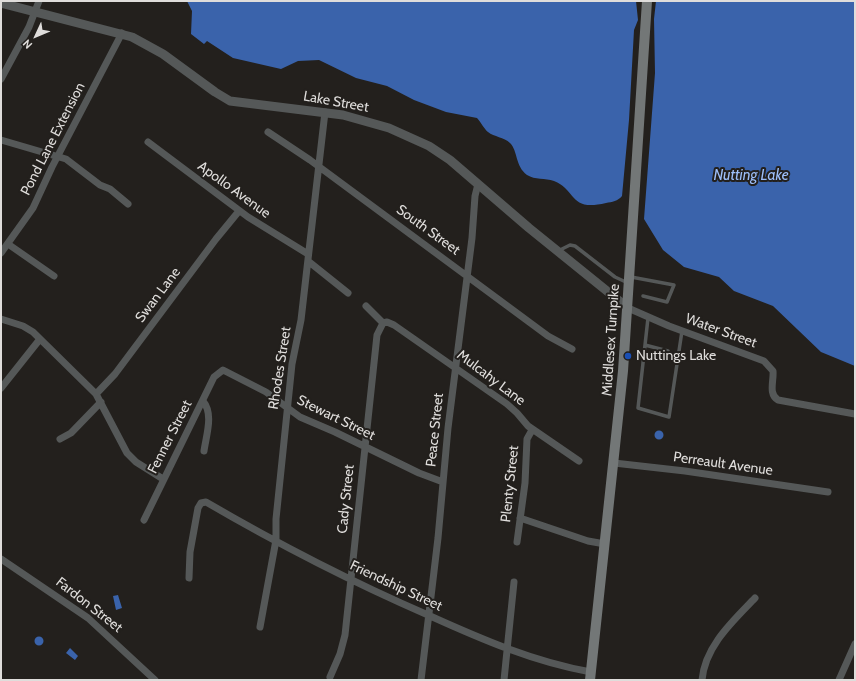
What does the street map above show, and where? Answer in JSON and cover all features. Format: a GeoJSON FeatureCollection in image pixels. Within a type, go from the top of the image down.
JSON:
{"type":"FeatureCollection","features":[{"type":"Feature","properties":{"kind":"main road","name":"Middlesex Turnpike"},"geometry":{"type":"LineString","coordinates":[[591,676],[614,463],[628,308],[647,1]]}},
{"type":"Feature","properties":{"kind":"street"},"geometry":{"type":"LineString","coordinates":[[1,79],[39,1]]}},
{"type":"Feature","properties":{"kind":"street","name":"Lake Street"},"geometry":{"type":"LineString","coordinates":[[1,3],[122,33],[157,51],[230,101],[325,112],[368,120],[421,142],[443,154],[557,252],[628,308]]}},
{"type":"Feature","properties":{"kind":"street","name":"Pond Lane Extension"},"geometry":{"type":"LineString","coordinates":[[1,254],[28,217],[122,33]]}},
{"type":"Feature","properties":{"kind":"street","name":"Rhodes Street"},"geometry":{"type":"LineString","coordinates":[[260,627],[276,540],[276,519],[292,364],[301,320],[325,112]]}},
{"type":"Feature","properties":{"kind":"street","name":"South Street"},"geometry":{"type":"LineString","coordinates":[[268,132],[319,166],[360,198],[467,275],[552,339],[572,349]]}},
{"type":"Feature","properties":{"kind":"street"},"geometry":{"type":"LineString","coordinates":[[1,140],[66,159],[100,185],[110,189],[128,204]]}},
{"type":"Feature","properties":{"kind":"street","name":"Apollo Avenue"},"geometry":{"type":"LineString","coordinates":[[148,142],[239,211],[308,257],[348,293]]}},
{"type":"Feature","properties":{"kind":"street","name":"Peace Street"},"geometry":{"type":"LineString","coordinates":[[421,680],[456,368],[473,232],[475,196],[478,184]]}},
{"type":"Feature","properties":{"kind":"street","name":"Swan Lane"},"geometry":{"type":"LineString","coordinates":[[96,394],[115,374],[216,239],[239,211]]}},
{"type":"Feature","properties":{"kind":"street"},"geometry":{"type":"LineString","coordinates":[[8,244],[54,276]]}},
{"type":"Feature","properties":{"kind":"street"},"geometry":{"type":"LineString","coordinates":[[366,306],[383,323]]}},
{"type":"Feature","properties":{"kind":"street","name":"Water Street"},"geometry":{"type":"LineString","coordinates":[[628,308],[648,318],[767,363],[773,371],[772,392],[778,400],[855,414]]}},
{"type":"Feature","properties":{"kind":"street"},"geometry":{"type":"LineString","coordinates":[[1,319],[23,326],[40,339],[96,394],[127,454],[136,462],[163,479]]}},
{"type":"Feature","properties":{"kind":"street","name":"Mulcahy Lane"},"geometry":{"type":"LineString","coordinates":[[383,323],[387,322],[394,325],[456,368],[507,404],[532,430],[579,461]]}},
{"type":"Feature","properties":{"kind":"street","name":"Cady Street"},"geometry":{"type":"LineString","coordinates":[[330,677],[344,645],[377,335],[383,323]]}},
{"type":"Feature","properties":{"kind":"street"},"geometry":{"type":"LineString","coordinates":[[1,388],[40,339]]}},
{"type":"Feature","properties":{"kind":"street","name":"Stewart Street"},"geometry":{"type":"LineString","coordinates":[[223,370],[266,392],[287,409],[307,421],[335,432],[419,473],[443,482]]}},
{"type":"Feature","properties":{"kind":"street","name":"Fenner Street"},"geometry":{"type":"LineString","coordinates":[[144,520],[214,377],[223,370]]}},
{"type":"Feature","properties":{"kind":"street"},"geometry":{"type":"LineString","coordinates":[[203,401],[207,406],[209,413],[204,451]]}},
{"type":"Feature","properties":{"kind":"street"},"geometry":{"type":"LineString","coordinates":[[60,439],[71,433],[100,402]]}},
{"type":"Feature","properties":{"kind":"street","name":"Plenty Street"},"geometry":{"type":"LineString","coordinates":[[517,542],[525,483],[527,439],[532,430]]}},
{"type":"Feature","properties":{"kind":"street","name":"Perreault Avenue"},"geometry":{"type":"LineString","coordinates":[[614,463],[685,471],[828,492]]}},
{"type":"Feature","properties":{"kind":"street","name":"Friendship Street"},"geometry":{"type":"LineString","coordinates":[[189,578],[190,552],[198,508],[201,503],[206,502],[352,581],[428,616],[507,649],[591,676]]}},
{"type":"Feature","properties":{"kind":"street"},"geometry":{"type":"LineString","coordinates":[[520,518],[588,541],[605,544]]}},
{"type":"Feature","properties":{"kind":"street","name":"Fardon Street"},"geometry":{"type":"LineString","coordinates":[[1,558],[88,618],[154,680]]}},
{"type":"Feature","properties":{"kind":"street"},"geometry":{"type":"LineString","coordinates":[[504,680],[514,582]]}},
{"type":"Feature","properties":{"kind":"street"},"geometry":{"type":"LineString","coordinates":[[702,680],[705,665],[715,644],[755,598]]}},
{"type":"Feature","properties":{"kind":"street"},"geometry":{"type":"LineString","coordinates":[[839,680],[855,644]]}},
{"type":"Feature","properties":{"kind":"lane"},"geometry":{"type":"LineString","coordinates":[[557,252],[570,245],[579,248],[615,277],[674,285],[667,302],[643,296]]}},
{"type":"Feature","properties":{"kind":"lane"},"geometry":{"type":"LineString","coordinates":[[648,318],[638,408],[669,417],[682,331]]}},
{"type":"Feature","properties":{"kind":"lane"},"geometry":{"type":"LineString","coordinates":[[645,345],[668,351]]}},
{"type":"Feature","properties":{"kind":"water"},"geometry":{"type":"Polygon","coordinates":[[[187,1],[636,1],[638,20],[634,30],[629,120],[622,196],[615,201],[594,205],[586,205],[579,202],[567,190],[554,181],[533,178],[527,175],[518,163],[513,146],[505,139],[488,132],[477,118],[446,112],[414,100],[387,86],[356,78],[319,60],[298,61],[281,69],[233,58],[207,41],[204,44],[191,34],[192,11],[187,1]]]}},
{"type":"Feature","properties":{"kind":"water","name":"Nutting Lake"},"geometry":{"type":"Polygon","coordinates":[[[656,1],[855,1],[855,366],[821,352],[773,306],[734,291],[719,277],[684,267],[663,250],[644,219],[655,73],[654,19],[656,1]]]}},
{"type":"Feature","properties":{"kind":"water"},"geometry":{"type":"Polygon","coordinates":[[[657,431],[661,431],[663,435],[661,439],[657,439],[655,437],[655,433],[657,431]]]}},
{"type":"Feature","properties":{"kind":"water"},"geometry":{"type":"Polygon","coordinates":[[[118,595],[122,608],[116,610],[113,596],[118,595]]]}},
{"type":"Feature","properties":{"kind":"water"},"geometry":{"type":"Polygon","coordinates":[[[37,637],[41,637],[43,641],[41,645],[37,645],[35,643],[35,639],[37,637]]]}},
{"type":"Feature","properties":{"kind":"water"},"geometry":{"type":"Polygon","coordinates":[[[70,648],[78,656],[75,660],[66,653],[70,648]]]}},
{"type":"Feature","properties":{"kind":"place","name":"Nuttings Lake"},"geometry":{"type":"Point","coordinates":[628,356]}}]}
